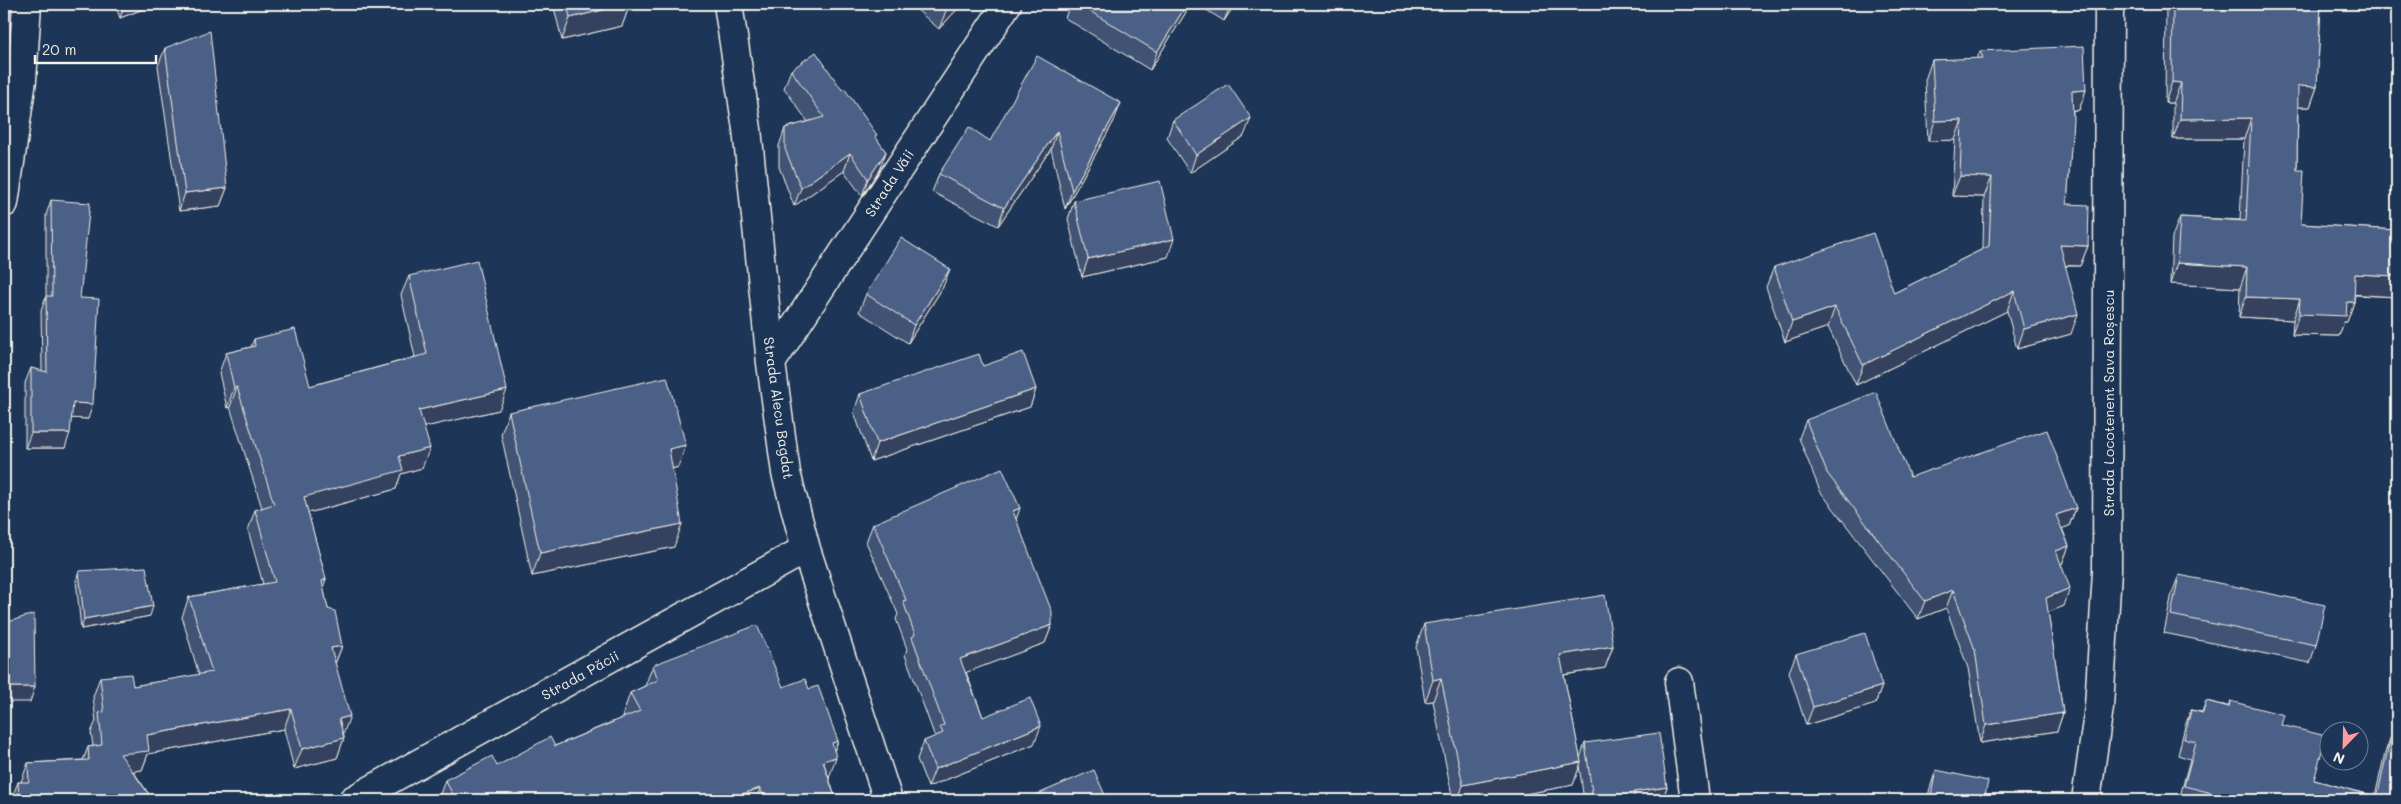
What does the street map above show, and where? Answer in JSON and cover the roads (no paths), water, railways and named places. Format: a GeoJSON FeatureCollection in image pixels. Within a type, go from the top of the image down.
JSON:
{"type":"FeatureCollection","features":[{"type":"Feature","properties":{"kind":"street"},"geometry":{"type":"LineString","coordinates":[[4,203],[22,80],[27,4]]}},
{"type":"Feature","properties":{"kind":"street","name":"Strada Alecu Bagdat"},"geometry":{"type":"LineString","coordinates":[[728,4],[747,129],[771,363],[786,473],[806,549],[888,800]]}},
{"type":"Feature","properties":{"kind":"street","name":"Strada Văii"},"geometry":{"type":"LineString","coordinates":[[771,363],[1007,4]]}},
{"type":"Feature","properties":{"kind":"street","name":"Strada Locotenent Sava Roșescu"},"geometry":{"type":"LineString","coordinates":[[2086,800],[2099,707],[2107,571],[2109,4]]}},
{"type":"Feature","properties":{"kind":"street","name":"Strada Păcii"},"geometry":{"type":"LineString","coordinates":[[353,800],[806,549]]}},
{"type":"Feature","properties":{"kind":"street"},"geometry":{"type":"LineString","coordinates":[[1680,682],[1695,800]]}}]}
